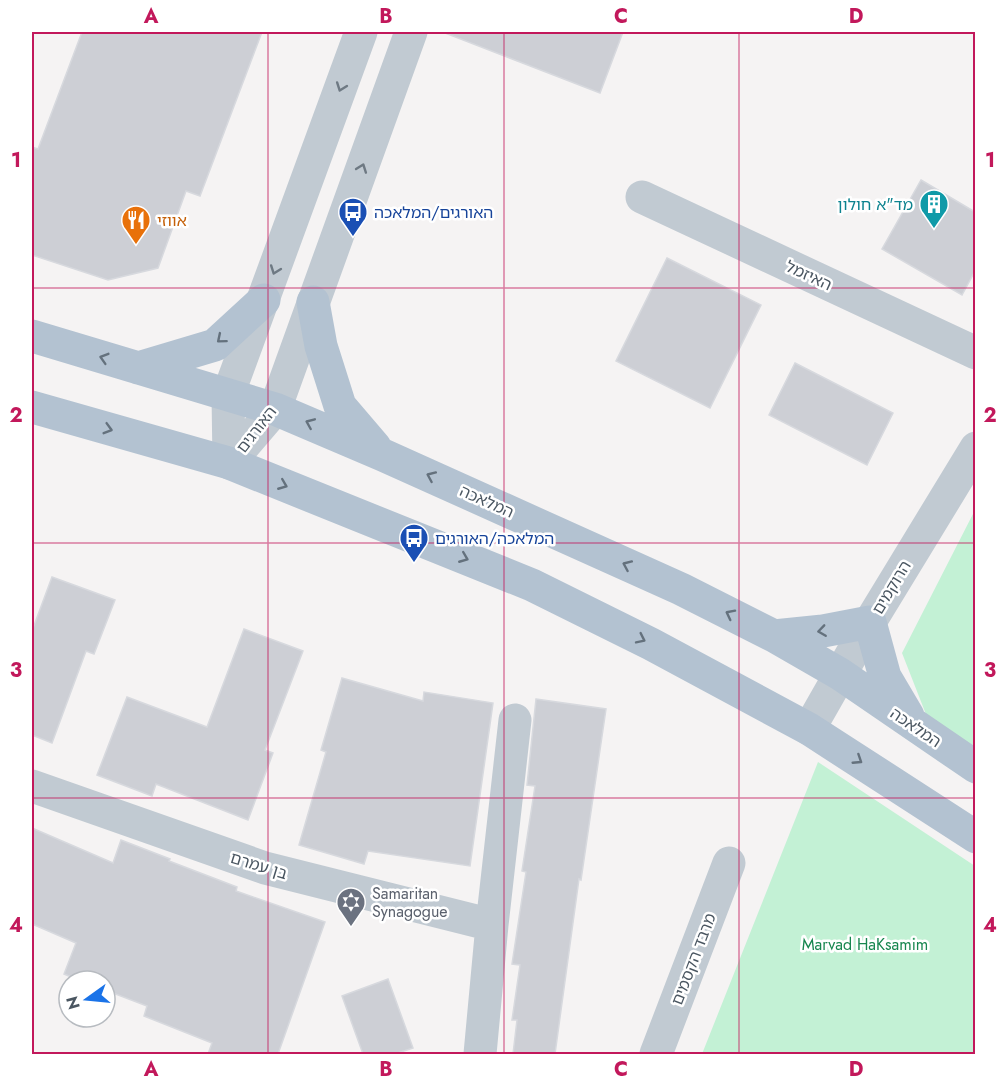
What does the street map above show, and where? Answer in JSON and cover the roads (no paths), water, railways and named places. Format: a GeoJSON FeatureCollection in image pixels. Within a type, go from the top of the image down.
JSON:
{"type":"FeatureCollection","features":[{"type":"Feature","properties":{"kind":"main road"},"geometry":{"type":"LineString","coordinates":[[138,368],[215,345],[264,300]]}},
{"type":"Feature","properties":{"kind":"main road"},"geometry":{"type":"LineString","coordinates":[[314,302],[321,346],[340,406],[383,454]]}},
{"type":"Feature","properties":{"kind":"main road","name":"המלאכה"},"geometry":{"type":"LineString","coordinates":[[32,336],[275,409],[383,454],[681,589],[774,636],[840,674],[975,767]]}},
{"type":"Feature","properties":{"kind":"main road"},"geometry":{"type":"LineString","coordinates":[[32,407],[229,463],[532,585],[651,644],[809,729],[975,837]]}},
{"type":"Feature","properties":{"kind":"main road"},"geometry":{"type":"LineString","coordinates":[[774,636],[823,631],[870,622],[885,677],[914,725]]}},
{"type":"Feature","properties":{"kind":"street","name":"האורגים"},"geometry":{"type":"LineString","coordinates":[[229,463],[228,395],[361,32]]}},
{"type":"Feature","properties":{"kind":"street","name":"האורגים"},"geometry":{"type":"LineString","coordinates":[[229,463],[275,409],[411,32]]}},
{"type":"Feature","properties":{"kind":"street","name":"האיזמל"},"geometry":{"type":"LineString","coordinates":[[642,197],[975,353]]}},
{"type":"Feature","properties":{"kind":"street","name":"הרוקמים"},"geometry":{"type":"LineString","coordinates":[[809,729],[870,622],[975,448]]}},
{"type":"Feature","properties":{"kind":"street"},"geometry":{"type":"LineString","coordinates":[[480,1054],[515,720]]}},
{"type":"Feature","properties":{"kind":"street","name":"בן עמרם"},"geometry":{"type":"LineString","coordinates":[[32,786],[265,868],[492,925]]}},
{"type":"Feature","properties":{"kind":"street","name":"מרבד הקסמים"},"geometry":{"type":"LineString","coordinates":[[656,1054],[729,863]]}},
{"type":"Feature","properties":{"kind":"place","name":"מד\"א חולון"},"geometry":{"type":"Point","coordinates":[934,230]}},
{"type":"Feature","properties":{"kind":"place","name":"האורגים/המלאכה"},"geometry":{"type":"Point","coordinates":[353,238]}},
{"type":"Feature","properties":{"kind":"place","name":"אווזי"},"geometry":{"type":"Point","coordinates":[136,246]}},
{"type":"Feature","properties":{"kind":"place","name":"המלאכה/האורגים"},"geometry":{"type":"Point","coordinates":[414,564]}},
{"type":"Feature","properties":{"kind":"place","name":"Samaritan Synagogue"},"geometry":{"type":"Point","coordinates":[351,928]}},
{"type":"Feature","properties":{"kind":"park label","name":"Marvad HaKsamim"},"geometry":{"type":"Point","coordinates":[865,944]}}]}
